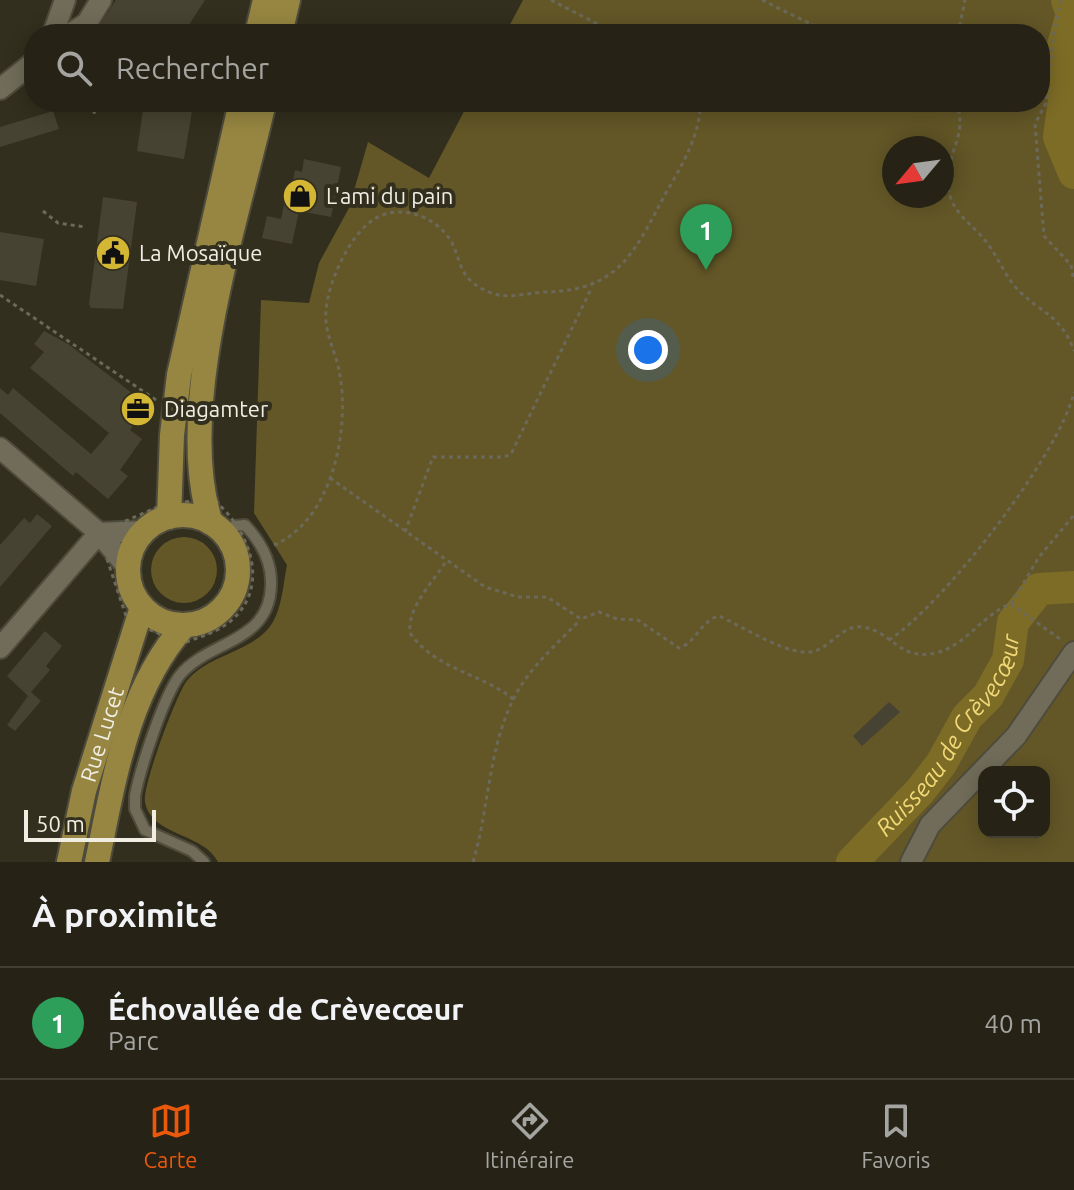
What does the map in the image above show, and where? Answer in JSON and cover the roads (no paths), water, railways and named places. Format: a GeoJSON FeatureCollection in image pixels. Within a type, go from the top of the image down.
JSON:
{"type":"FeatureCollection","features":[{"type":"Feature","properties":{"kind":"main road"},"geometry":{"type":"LineString","coordinates":[[259,24],[265,0]]}},
{"type":"Feature","properties":{"kind":"main road"},"geometry":{"type":"LineString","coordinates":[[282,24],[288,0]]}},
{"type":"Feature","properties":{"kind":"main road"},"geometry":{"type":"LineString","coordinates":[[169,509],[179,375],[239,112]]}},
{"type":"Feature","properties":{"kind":"main road"},"geometry":{"type":"LineString","coordinates":[[169,509],[121,543],[139,616],[154,618],[178,633],[217,614],[233,592],[238,566],[234,548],[200,478],[204,373],[262,112]]}},
{"type":"Feature","properties":{"kind":"main road"},"geometry":{"type":"LineString","coordinates":[[169,509],[183,515],[219,521]]}},
{"type":"Feature","properties":{"kind":"main road","name":"Rue Lucet"},"geometry":{"type":"LineString","coordinates":[[69,862],[84,791],[139,616]]}},
{"type":"Feature","properties":{"kind":"main road","name":"Rue Lucet"},"geometry":{"type":"LineString","coordinates":[[97,862],[133,717],[154,667],[178,633]]}},
{"type":"Feature","properties":{"kind":"street"},"geometry":{"type":"LineString","coordinates":[[57,24],[65,0]]}},
{"type":"Feature","properties":{"kind":"street"},"geometry":{"type":"LineString","coordinates":[[85,24],[101,0]]}},
{"type":"Feature","properties":{"kind":"street"},"geometry":{"type":"LineString","coordinates":[[0,89],[24,70]]}},
{"type":"Feature","properties":{"kind":"street"},"geometry":{"type":"LineString","coordinates":[[0,648],[121,543],[1,451]]}},
{"type":"Feature","properties":{"kind":"street"},"geometry":{"type":"LineString","coordinates":[[911,862],[930,825],[1016,736],[1068,646]]}},
{"type":"Feature","properties":{"kind":"lane"},"geometry":{"type":"LineString","coordinates":[[204,862],[192,851],[145,830],[135,809],[137,785],[175,682],[193,664],[243,636],[266,609],[271,577],[263,549],[245,525],[219,521]]}},
{"type":"Feature","properties":{"kind":"waterway","name":"Ruisseau de Crèvecœur"},"geometry":{"type":"LineString","coordinates":[[1067,0],[1072,14],[1058,63],[1064,100],[1059,137],[1074,173]]}},
{"type":"Feature","properties":{"kind":"waterway","name":"Ruisseau de Crèvecœur"},"geometry":{"type":"LineString","coordinates":[[852,862],[920,791],[941,764],[967,717],[988,696],[1008,660],[1013,622],[1039,589],[1074,587]]}},
{"type":"Feature","properties":{"kind":"place","name":"L'ami du pain"},"geometry":{"type":"Point","coordinates":[300,196]}},
{"type":"Feature","properties":{"kind":"place","name":"La Mosaïque"},"geometry":{"type":"Point","coordinates":[113,253]}},
{"type":"Feature","properties":{"kind":"place","name":"Échovallée de Crèvecœur"},"geometry":{"type":"Point","coordinates":[706,270]}},
{"type":"Feature","properties":{"kind":"place","name":"Diagamter"},"geometry":{"type":"Point","coordinates":[138,409]}}]}
